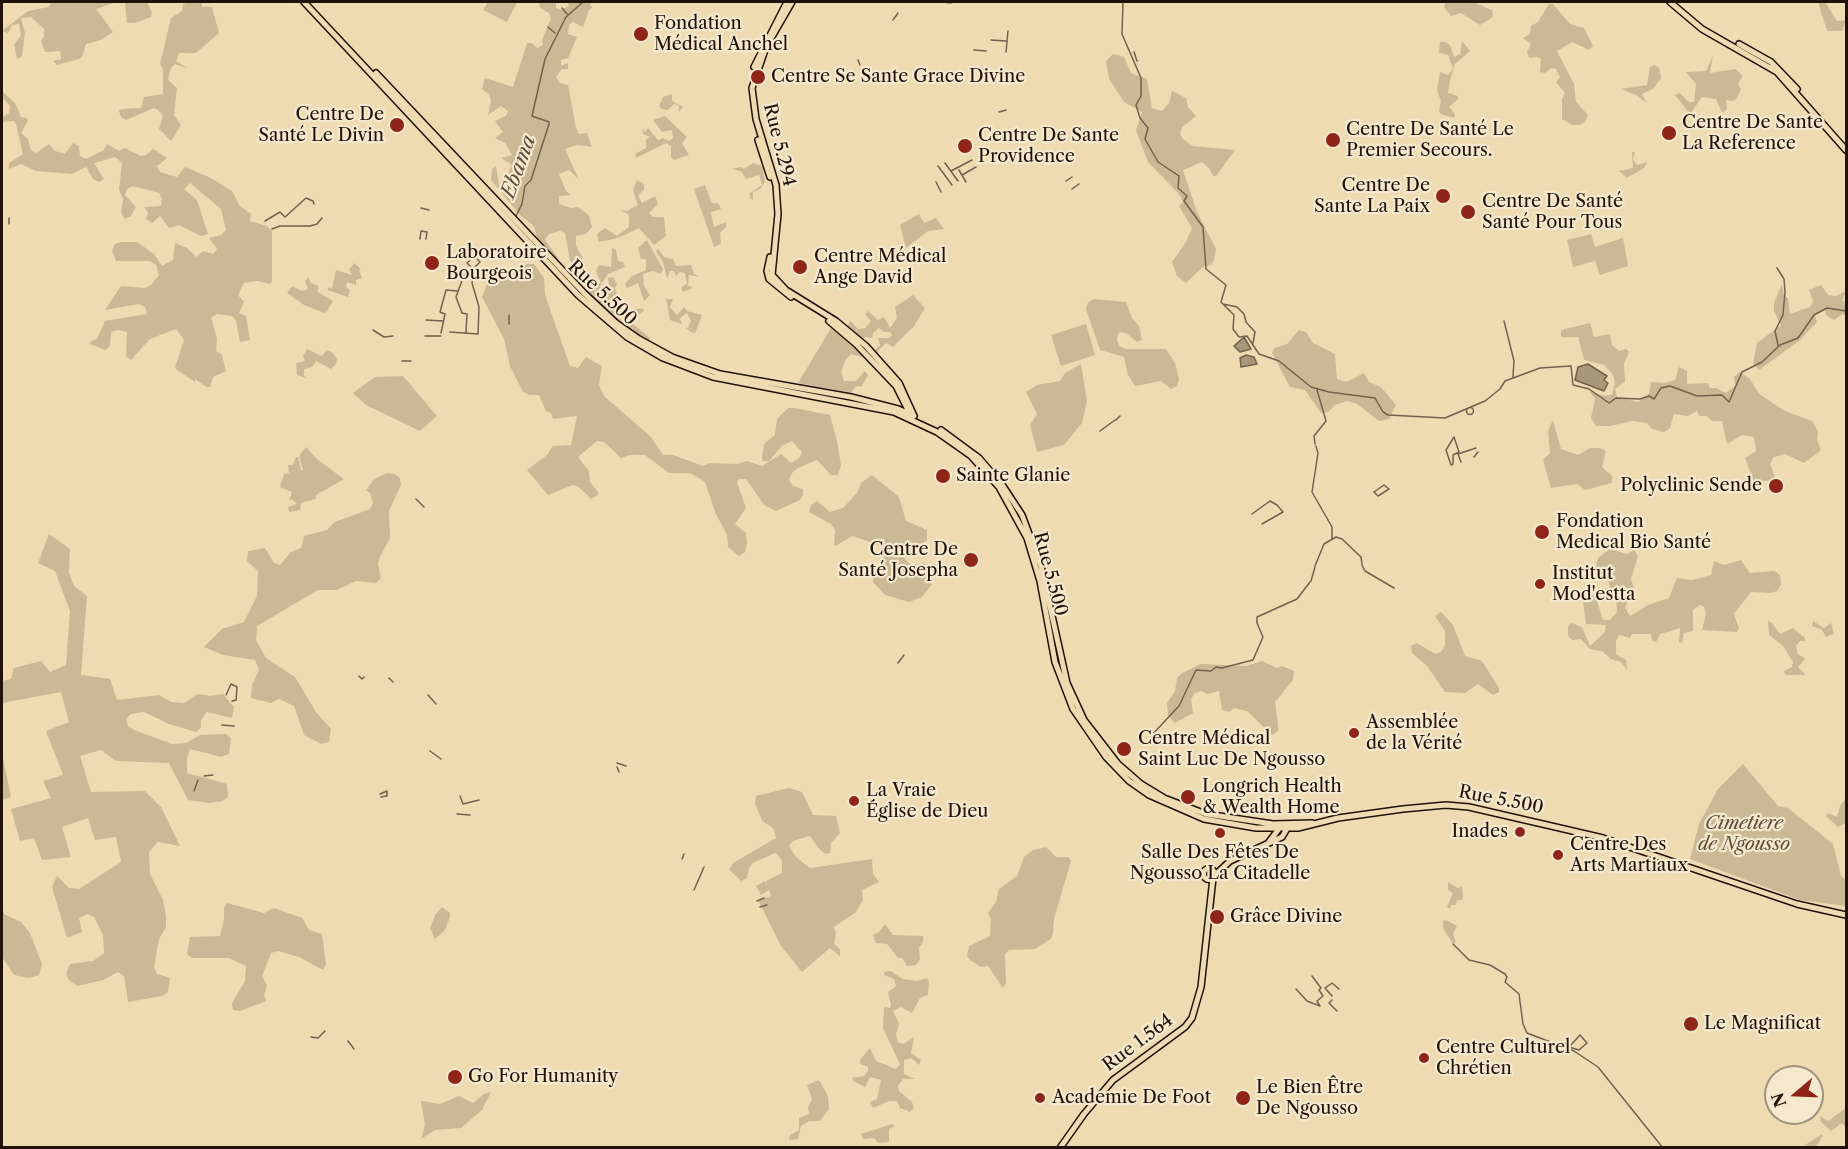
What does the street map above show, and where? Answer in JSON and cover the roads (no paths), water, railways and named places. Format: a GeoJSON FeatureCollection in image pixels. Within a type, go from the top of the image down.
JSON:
{"type":"FeatureCollection","features":[{"type":"Feature","properties":{"kind":"main road","name":"Rue 5.500"},"geometry":{"type":"LineString","coordinates":[[304,2],[590,307],[627,337],[654,354],[713,377],[860,404],[912,417],[957,445],[999,487],[1023,528],[1036,569],[1059,674],[1073,709],[1091,739],[1117,770],[1149,795],[1188,814],[1263,828],[1285,826],[1298,828],[1314,823],[1403,809],[1469,807],[1603,838],[1797,904],[1846,915]]}},
{"type":"Feature","properties":{"kind":"main road","name":"Rue 5.500"},"geometry":{"type":"LineString","coordinates":[[309,2],[569,278],[623,329],[668,355],[720,375],[851,397],[912,417],[948,434],[974,454],[1003,486],[1022,515],[1041,566],[1064,674],[1074,702],[1098,740],[1118,764],[1141,784],[1164,798],[1237,824]]}},
{"type":"Feature","properties":{"kind":"main road","name":"Rue 5.294"},"geometry":{"type":"LineString","coordinates":[[787,2],[758,57],[748,94],[752,119],[773,186],[775,214],[767,275],[784,293],[833,324],[856,344],[896,386],[912,417]]}},
{"type":"Feature","properties":{"kind":"main road","name":"Rue 5.294"},"geometry":{"type":"LineString","coordinates":[[792,2],[766,48],[752,88],[756,119],[776,185],[778,214],[772,275],[786,290],[836,321],[866,346],[899,383],[912,417]]}},
{"type":"Feature","properties":{"kind":"main road"},"geometry":{"type":"LineString","coordinates":[[1672,2],[1702,29],[1777,72],[1846,149]]}},
{"type":"Feature","properties":{"kind":"main road"},"geometry":{"type":"LineString","coordinates":[[1237,824],[1285,826],[1314,823]]}},
{"type":"Feature","properties":{"kind":"main road"},"geometry":{"type":"LineString","coordinates":[[1282,837],[1285,826]]}},
{"type":"Feature","properties":{"kind":"main road"},"geometry":{"type":"LineString","coordinates":[[1268,844],[1285,826]]}},
{"type":"Feature","properties":{"kind":"main road"},"geometry":{"type":"LineString","coordinates":[[1263,828],[1272,838]]}},
{"type":"Feature","properties":{"kind":"main road"},"geometry":{"type":"LineString","coordinates":[[1211,878],[1203,872],[1268,844],[1298,828]]}},
{"type":"Feature","properties":{"kind":"main road"},"geometry":{"type":"LineString","coordinates":[[1211,878],[1230,861]]}},
{"type":"Feature","properties":{"kind":"main road"},"geometry":{"type":"LineString","coordinates":[[1210,869],[1211,878]]}},
{"type":"Feature","properties":{"kind":"main road","name":"Rue 1.564"},"geometry":{"type":"LineString","coordinates":[[1060,1148],[1084,1114],[1113,1080],[1189,1022],[1201,987],[1211,878]]}},
{"type":"Feature","properties":{"kind":"waterway","name":"Ebama"},"geometry":{"type":"LineString","coordinates":[[515,218],[522,204],[525,186],[531,180],[549,124],[549,122],[532,116],[545,59],[566,17],[583,2]]}},
{"type":"Feature","properties":{"kind":"waterway"},"geometry":{"type":"LineString","coordinates":[[943,2],[951,3]]}},
{"type":"Feature","properties":{"kind":"waterway"},"geometry":{"type":"LineString","coordinates":[[1123,2],[1122,34],[1141,78],[1141,96],[1136,105],[1140,118],[1148,128],[1145,139],[1158,162],[1179,176],[1178,188],[1187,196],[1184,201],[1203,227],[1206,269],[1226,285],[1221,302],[1234,315],[1233,329],[1239,337],[1247,336],[1259,354],[1279,361],[1311,387],[1329,392],[1375,398],[1383,412],[1388,415],[1445,418],[1485,401],[1500,389],[1505,381],[1540,368],[1571,366],[1573,385],[1589,389],[1609,403],[1616,398],[1640,399],[1649,396],[1654,399],[1661,388],[1670,386],[1697,396],[1722,395],[1729,402],[1742,372],[1762,362],[1780,345],[1798,338],[1814,315],[1827,308],[1846,311]]}},
{"type":"Feature","properties":{"kind":"waterway"},"geometry":{"type":"LineString","coordinates":[[562,8],[567,14]]}},
{"type":"Feature","properties":{"kind":"waterway"},"geometry":{"type":"LineString","coordinates":[[893,20],[898,13]]}},
{"type":"Feature","properties":{"kind":"waterway"},"geometry":{"type":"LineString","coordinates":[[548,27],[555,33]]}},
{"type":"Feature","properties":{"kind":"waterway"},"geometry":{"type":"LineString","coordinates":[[1006,52],[1008,31]]}},
{"type":"Feature","properties":{"kind":"waterway"},"geometry":{"type":"LineString","coordinates":[[991,40],[1006,41]]}},
{"type":"Feature","properties":{"kind":"waterway"},"geometry":{"type":"LineString","coordinates":[[974,50],[986,51]]}},
{"type":"Feature","properties":{"kind":"waterway"},"geometry":{"type":"LineString","coordinates":[[1134,52],[1137,61]]}},
{"type":"Feature","properties":{"kind":"waterway"},"geometry":{"type":"LineString","coordinates":[[858,60],[860,65]]}},
{"type":"Feature","properties":{"kind":"waterway"},"geometry":{"type":"LineString","coordinates":[[999,112],[1006,110]]}},
{"type":"Feature","properties":{"kind":"waterway"},"geometry":{"type":"LineString","coordinates":[[951,171],[972,160]]}},
{"type":"Feature","properties":{"kind":"waterway"},"geometry":{"type":"LineString","coordinates":[[945,163],[958,181]]}},
{"type":"Feature","properties":{"kind":"waterway"},"geometry":{"type":"LineString","coordinates":[[938,166],[952,185]]}},
{"type":"Feature","properties":{"kind":"waterway"},"geometry":{"type":"LineString","coordinates":[[962,175],[976,167]]}},
{"type":"Feature","properties":{"kind":"waterway"},"geometry":{"type":"LineString","coordinates":[[959,170],[966,182]]}},
{"type":"Feature","properties":{"kind":"waterway"},"geometry":{"type":"LineString","coordinates":[[1066,181],[1072,177]]}},
{"type":"Feature","properties":{"kind":"waterway"},"geometry":{"type":"LineString","coordinates":[[936,182],[941,192]]}},
{"type":"Feature","properties":{"kind":"waterway"},"geometry":{"type":"LineString","coordinates":[[1072,189],[1079,184]]}},
{"type":"Feature","properties":{"kind":"waterway"},"geometry":{"type":"LineString","coordinates":[[265,221],[280,212],[285,217],[306,198],[314,204]]}},
{"type":"Feature","properties":{"kind":"waterway"},"geometry":{"type":"LineString","coordinates":[[421,208],[429,210]]}},
{"type":"Feature","properties":{"kind":"waterway"},"geometry":{"type":"LineString","coordinates":[[9,218],[9,224]]}},
{"type":"Feature","properties":{"kind":"waterway"},"geometry":{"type":"LineString","coordinates":[[272,229],[280,226],[310,226],[317,224],[322,218]]}},
{"type":"Feature","properties":{"kind":"waterway"},"geometry":{"type":"LineString","coordinates":[[420,239],[421,231],[427,232],[426,239]]}},
{"type":"Feature","properties":{"kind":"waterway"},"geometry":{"type":"LineString","coordinates":[[450,332],[478,334],[479,307],[472,283],[475,267],[480,262],[474,256],[467,263],[471,267],[467,275],[464,275],[456,297],[462,313],[467,314],[466,332]]}},
{"type":"Feature","properties":{"kind":"waterway"},"geometry":{"type":"LineString","coordinates":[[1777,268],[1784,279],[1785,292],[1783,315],[1775,331],[1778,345]]}},
{"type":"Feature","properties":{"kind":"waterway"},"geometry":{"type":"LineString","coordinates":[[441,333],[445,314],[440,312],[446,290],[457,291]]}},
{"type":"Feature","properties":{"kind":"waterway"},"geometry":{"type":"LineString","coordinates":[[1223,304],[1237,307],[1244,314],[1246,322],[1255,332],[1253,343]]}},
{"type":"Feature","properties":{"kind":"waterway"},"geometry":{"type":"LineString","coordinates":[[509,315],[509,324]]}},
{"type":"Feature","properties":{"kind":"waterway"},"geometry":{"type":"LineString","coordinates":[[426,320],[443,321]]}},
{"type":"Feature","properties":{"kind":"waterway"},"geometry":{"type":"LineString","coordinates":[[1504,321],[1514,361],[1513,377]]}},
{"type":"Feature","properties":{"kind":"waterway"},"geometry":{"type":"LineString","coordinates":[[373,330],[384,337],[393,336]]}},
{"type":"Feature","properties":{"kind":"waterway"},"geometry":{"type":"LineString","coordinates":[[425,336],[441,336]]}},
{"type":"Feature","properties":{"kind":"waterway"},"geometry":{"type":"LineString","coordinates":[[402,361],[411,361]]}},
{"type":"Feature","properties":{"kind":"waterway"},"geometry":{"type":"LineString","coordinates":[[1315,444],[1314,436],[1326,421],[1317,390]]}},
{"type":"Feature","properties":{"kind":"waterway"},"geometry":{"type":"LineString","coordinates":[[1470,408],[1473,411],[1470,414],[1467,411],[1470,408]]}},
{"type":"Feature","properties":{"kind":"waterway"},"geometry":{"type":"LineString","coordinates":[[1116,420],[1120,416]]}},
{"type":"Feature","properties":{"kind":"waterway"},"geometry":{"type":"LineString","coordinates":[[1100,431],[1115,420]]}},
{"type":"Feature","properties":{"kind":"waterway"},"geometry":{"type":"LineString","coordinates":[[1454,437],[1459,452],[1453,455],[1451,465],[1446,450],[1454,437]]}},
{"type":"Feature","properties":{"kind":"waterway"},"geometry":{"type":"LineString","coordinates":[[1316,446],[1318,453],[1312,492],[1332,527],[1332,539]]}},
{"type":"Feature","properties":{"kind":"waterway"},"geometry":{"type":"LineString","coordinates":[[1461,462],[1458,454],[1476,448]]}},
{"type":"Feature","properties":{"kind":"waterway"},"geometry":{"type":"LineString","coordinates":[[1474,457],[1478,452]]}},
{"type":"Feature","properties":{"kind":"waterway"},"geometry":{"type":"LineString","coordinates":[[1384,485],[1389,489],[1378,496],[1374,492],[1384,485]]}},
{"type":"Feature","properties":{"kind":"waterway"},"geometry":{"type":"LineString","coordinates":[[416,499],[424,507]]}},
{"type":"Feature","properties":{"kind":"waterway"},"geometry":{"type":"LineString","coordinates":[[1252,514],[1270,501],[1283,512],[1262,524]]}},
{"type":"Feature","properties":{"kind":"waterway"},"geometry":{"type":"LineString","coordinates":[[1315,566],[1324,544],[1336,537],[1342,539],[1361,557],[1362,564]]}},
{"type":"Feature","properties":{"kind":"waterway"},"geometry":{"type":"LineString","coordinates":[[1362,565],[1365,571],[1394,588]]}},
{"type":"Feature","properties":{"kind":"waterway"},"geometry":{"type":"LineString","coordinates":[[1311,581],[1315,567]]}},
{"type":"Feature","properties":{"kind":"waterway"},"geometry":{"type":"LineString","coordinates":[[1150,737],[1179,706],[1196,670],[1211,671],[1216,667],[1222,668],[1253,660],[1263,637],[1257,617],[1297,599],[1310,582]]}},
{"type":"Feature","properties":{"kind":"waterway"},"geometry":{"type":"LineString","coordinates":[[898,663],[904,655]]}},
{"type":"Feature","properties":{"kind":"waterway"},"geometry":{"type":"LineString","coordinates":[[359,676],[362,679],[364,677]]}},
{"type":"Feature","properties":{"kind":"waterway"},"geometry":{"type":"LineString","coordinates":[[389,678],[393,682]]}},
{"type":"Feature","properties":{"kind":"waterway"},"geometry":{"type":"LineString","coordinates":[[226,695],[231,684],[237,687],[236,700],[232,701]]}},
{"type":"Feature","properties":{"kind":"waterway"},"geometry":{"type":"LineString","coordinates":[[428,695],[436,704]]}},
{"type":"Feature","properties":{"kind":"waterway"},"geometry":{"type":"LineString","coordinates":[[222,725],[234,726]]}},
{"type":"Feature","properties":{"kind":"waterway"},"geometry":{"type":"LineString","coordinates":[[430,751],[441,759]]}},
{"type":"Feature","properties":{"kind":"waterway"},"geometry":{"type":"LineString","coordinates":[[617,763],[626,766]]}},
{"type":"Feature","properties":{"kind":"waterway"},"geometry":{"type":"LineString","coordinates":[[617,767],[619,772]]}},
{"type":"Feature","properties":{"kind":"waterway"},"geometry":{"type":"LineString","coordinates":[[204,776],[213,775]]}},
{"type":"Feature","properties":{"kind":"waterway"},"geometry":{"type":"LineString","coordinates":[[194,791],[198,780]]}},
{"type":"Feature","properties":{"kind":"waterway"},"geometry":{"type":"LineString","coordinates":[[380,794],[387,791],[387,796]]}},
{"type":"Feature","properties":{"kind":"waterway"},"geometry":{"type":"LineString","coordinates":[[381,797],[386,796]]}},
{"type":"Feature","properties":{"kind":"waterway"},"geometry":{"type":"LineString","coordinates":[[460,796],[463,804],[479,800]]}},
{"type":"Feature","properties":{"kind":"waterway"},"geometry":{"type":"LineString","coordinates":[[457,814],[470,815]]}},
{"type":"Feature","properties":{"kind":"waterway"},"geometry":{"type":"LineString","coordinates":[[682,859],[684,854]]}},
{"type":"Feature","properties":{"kind":"waterway"},"geometry":{"type":"LineString","coordinates":[[694,890],[704,867]]}},
{"type":"Feature","properties":{"kind":"waterway"},"geometry":{"type":"LineString","coordinates":[[757,901],[764,898]]}},
{"type":"Feature","properties":{"kind":"waterway"},"geometry":{"type":"LineString","coordinates":[[760,907],[767,905]]}},
{"type":"Feature","properties":{"kind":"waterway"},"geometry":{"type":"LineString","coordinates":[[1453,944],[1469,960],[1490,965],[1505,974],[1507,977],[1505,982],[1519,994],[1523,1024],[1527,1033],[1574,1051],[1598,1067],[1663,1148]]}},
{"type":"Feature","properties":{"kind":"waterway"},"geometry":{"type":"LineString","coordinates":[[1296,989],[1307,1001],[1320,1006],[1317,1001],[1323,996],[1319,990],[1321,988],[1312,976]]}},
{"type":"Feature","properties":{"kind":"waterway"},"geometry":{"type":"LineString","coordinates":[[1332,996],[1325,988],[1332,983],[1339,989]]}},
{"type":"Feature","properties":{"kind":"waterway"},"geometry":{"type":"LineString","coordinates":[[1332,1000],[1329,1003],[1337,1011]]}},
{"type":"Feature","properties":{"kind":"waterway"},"geometry":{"type":"LineString","coordinates":[[311,1037],[318,1038],[325,1031]]}},
{"type":"Feature","properties":{"kind":"waterway"},"geometry":{"type":"LineString","coordinates":[[1580,1035],[1587,1043],[1579,1050],[1569,1047],[1580,1035]]}},
{"type":"Feature","properties":{"kind":"waterway"},"geometry":{"type":"LineString","coordinates":[[348,1041],[354,1049]]}},
{"type":"Feature","properties":{"kind":"place","name":"Fondation Médical Anchel"},"geometry":{"type":"Point","coordinates":[641,34]}},
{"type":"Feature","properties":{"kind":"place","name":"Centre Se Sante Grace Divine"},"geometry":{"type":"Point","coordinates":[758,77]}},
{"type":"Feature","properties":{"kind":"place","name":"Centre De Santé Le Divin"},"geometry":{"type":"Point","coordinates":[397,125]}},
{"type":"Feature","properties":{"kind":"place","name":"Centre De Sante La Reference"},"geometry":{"type":"Point","coordinates":[1669,133]}},
{"type":"Feature","properties":{"kind":"place","name":"Centre De Santé Le Premier Secours."},"geometry":{"type":"Point","coordinates":[1333,140]}},
{"type":"Feature","properties":{"kind":"place","name":"Centre De Sante Providence"},"geometry":{"type":"Point","coordinates":[965,146]}},
{"type":"Feature","properties":{"kind":"place","name":"Centre De Sante La Paix"},"geometry":{"type":"Point","coordinates":[1443,196]}},
{"type":"Feature","properties":{"kind":"place","name":"Centre De Santé Santé Pour Tous"},"geometry":{"type":"Point","coordinates":[1468,212]}},
{"type":"Feature","properties":{"kind":"place","name":"Laboratoire Bourgeois"},"geometry":{"type":"Point","coordinates":[432,263]}},
{"type":"Feature","properties":{"kind":"place","name":"Centre Médical Ange David"},"geometry":{"type":"Point","coordinates":[800,267]}},
{"type":"Feature","properties":{"kind":"place","name":"Sainte Glanie"},"geometry":{"type":"Point","coordinates":[943,476]}},
{"type":"Feature","properties":{"kind":"place","name":"Polyclinic Sende"},"geometry":{"type":"Point","coordinates":[1776,486]}},
{"type":"Feature","properties":{"kind":"place","name":"Fondation Medical Bio Santé"},"geometry":{"type":"Point","coordinates":[1542,532]}},
{"type":"Feature","properties":{"kind":"place","name":"Centre De Santé Josepha"},"geometry":{"type":"Point","coordinates":[971,560]}},
{"type":"Feature","properties":{"kind":"place","name":"Institut Mod'estta"},"geometry":{"type":"Point","coordinates":[1540,584]}},
{"type":"Feature","properties":{"kind":"place","name":"Assemblée de la Vérité"},"geometry":{"type":"Point","coordinates":[1354,733]}},
{"type":"Feature","properties":{"kind":"place","name":"Centre Médical Saint Luc De Ngousso"},"geometry":{"type":"Point","coordinates":[1124,749]}},
{"type":"Feature","properties":{"kind":"place","name":"Longrich Health & Wealth Home"},"geometry":{"type":"Point","coordinates":[1188,797]}},
{"type":"Feature","properties":{"kind":"place","name":"La Vraie Église de Dieu"},"geometry":{"type":"Point","coordinates":[854,801]}},
{"type":"Feature","properties":{"kind":"place","name":"Inades"},"geometry":{"type":"Point","coordinates":[1520,832]}},
{"type":"Feature","properties":{"kind":"place","name":"Salle Des Fêtes De Ngousso La Citadelle"},"geometry":{"type":"Point","coordinates":[1220,833]}},
{"type":"Feature","properties":{"kind":"place","name":"Centre Des Arts Martiaux"},"geometry":{"type":"Point","coordinates":[1558,855]}},
{"type":"Feature","properties":{"kind":"place","name":"Grâce Divine"},"geometry":{"type":"Point","coordinates":[1217,917]}},
{"type":"Feature","properties":{"kind":"place","name":"Le Magnificat"},"geometry":{"type":"Point","coordinates":[1691,1024]}},
{"type":"Feature","properties":{"kind":"place","name":"Centre Culturel Chrétien"},"geometry":{"type":"Point","coordinates":[1424,1058]}},
{"type":"Feature","properties":{"kind":"place","name":"Go For Humanity"},"geometry":{"type":"Point","coordinates":[455,1077]}},
{"type":"Feature","properties":{"kind":"place","name":"Academie De Foot"},"geometry":{"type":"Point","coordinates":[1040,1098]}},
{"type":"Feature","properties":{"kind":"place","name":"Le Bien Être De Ngousso"},"geometry":{"type":"Point","coordinates":[1243,1098]}},
{"type":"Feature","properties":{"kind":"park label","name":"Cimetiere de Ngousso"},"geometry":{"type":"Point","coordinates":[1744,834]}}]}
